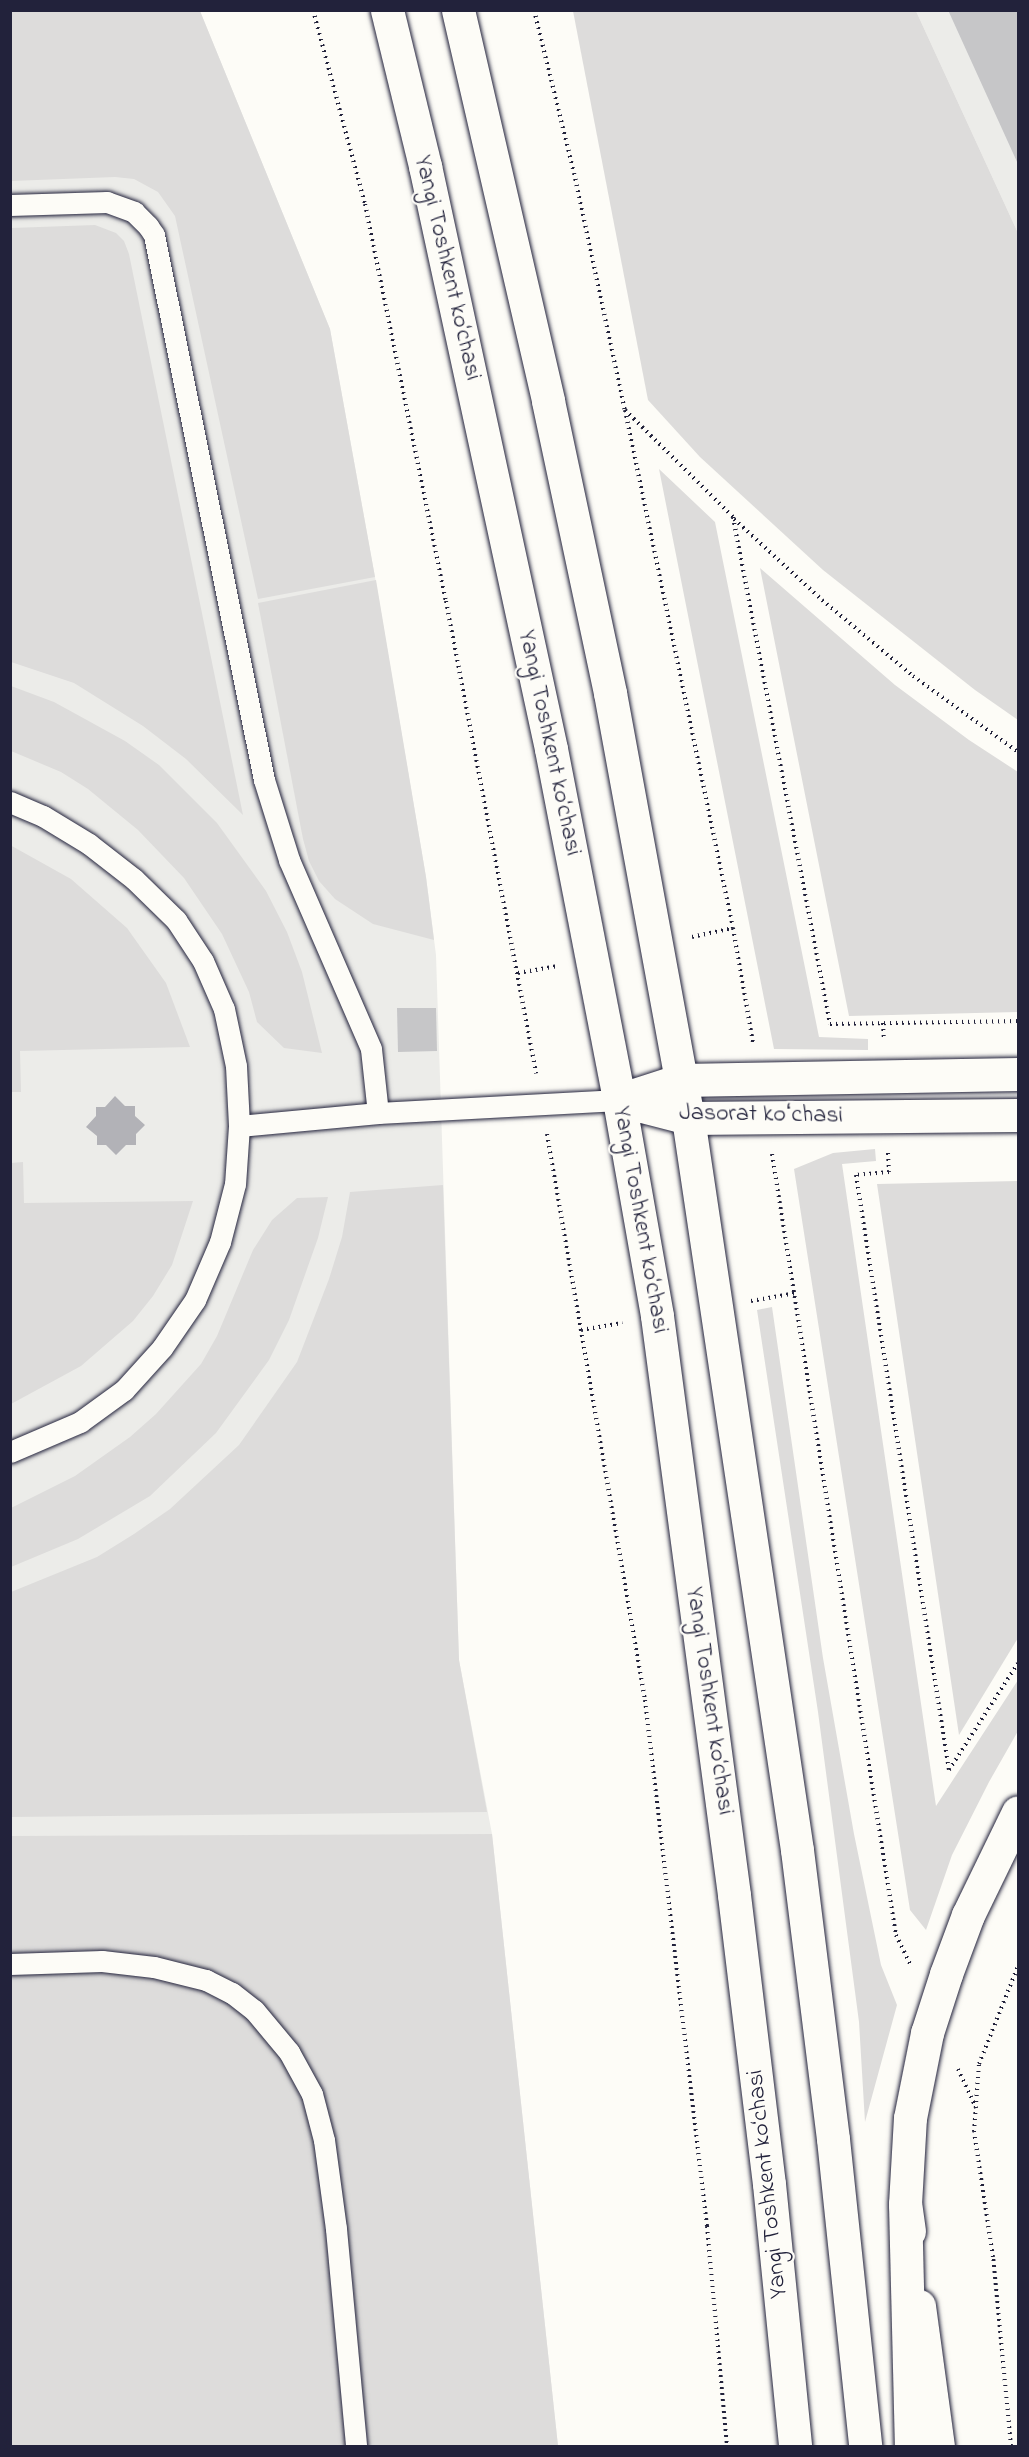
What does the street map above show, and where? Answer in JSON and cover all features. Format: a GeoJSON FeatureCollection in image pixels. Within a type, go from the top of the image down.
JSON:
{"type":"FeatureCollection","features":[{"type":"Feature","properties":{"kind":"main road","name":"Yangi Toshkent ko‘chasi"},"geometry":{"type":"LineString","coordinates":[[387,10],[425,166],[554,760],[619,1100],[657,1316],[734,1895],[770,2196],[795,2446]]}},
{"type":"Feature","properties":{"kind":"main road"},"geometry":{"type":"LineString","coordinates":[[458,10],[548,401],[608,681],[688,1118],[797,1850],[833,2139],[865,2440]]}},
{"type":"Feature","properties":{"kind":"main road","name":"Jasorat koʻchasi"},"geometry":{"type":"LineString","coordinates":[[619,1100],[681,1080],[1018,1074]]}},
{"type":"Feature","properties":{"kind":"main road","name":"Jasorat koʻchasi"},"geometry":{"type":"LineString","coordinates":[[619,1100],[688,1118],[1018,1115]]}},
{"type":"Feature","properties":{"kind":"main road"},"geometry":{"type":"LineString","coordinates":[[911,2446],[905,2204],[910,2118],[933,2015],[968,1915],[993,1859],[1018,1812]]}},
{"type":"Feature","properties":{"kind":"main road"},"geometry":{"type":"LineString","coordinates":[[905,2204],[938,2446]]}},
{"type":"Feature","properties":{"kind":"lane"},"geometry":{"type":"LineString","coordinates":[[10,205],[107,202],[134,212],[154,235],[264,780],[289,860],[371,1049],[378,1113]]}},
{"type":"Feature","properties":{"kind":"lane"},"geometry":{"type":"LineString","coordinates":[[10,802],[43,816],[89,844],[134,879],[176,920],[203,962],[224,1009],[236,1066],[239,1126],[235,1184],[220,1242],[195,1299],[162,1348],[124,1390],[80,1422],[10,1452]]}},
{"type":"Feature","properties":{"kind":"lane"},"geometry":{"type":"LineString","coordinates":[[239,1126],[378,1113],[619,1100]]}},
{"type":"Feature","properties":{"kind":"lane"},"geometry":{"type":"LineString","coordinates":[[10,1964],[102,1961],[154,1967],[206,1980],[232,1993],[254,2010],[289,2052],[312,2094],[324,2140],[336,2229],[356,2446]]}},
{"type":"Feature","properties":{"kind":"path"},"geometry":{"type":"LineString","coordinates":[[313,10],[365,204],[446,601],[542,1104],[645,1700],[707,2226],[727,2446]]}},
{"type":"Feature","properties":{"kind":"path"},"geometry":{"type":"LineString","coordinates":[[534,10],[574,173],[625,410],[733,928],[759,1078]]}},
{"type":"Feature","properties":{"kind":"path"},"geometry":{"type":"LineString","coordinates":[[625,410],[733,517],[822,600],[913,676],[1018,752]]}},
{"type":"Feature","properties":{"kind":"path"},"geometry":{"type":"LineString","coordinates":[[733,517],[830,1024],[1018,1021]]}},
{"type":"Feature","properties":{"kind":"path"},"geometry":{"type":"LineString","coordinates":[[766,1118],[896,1935],[933,2015]]}},
{"type":"Feature","properties":{"kind":"path"},"geometry":{"type":"LineString","coordinates":[[889,1172],[856,1175],[949,1770],[1018,1663]]}},
{"type":"Feature","properties":{"kind":"path"},"geometry":{"type":"LineString","coordinates":[[1011,2446],[993,2258],[974,2132],[979,2064],[1018,1966]]}},
{"type":"Feature","properties":{"kind":"path"},"geometry":{"type":"LineString","coordinates":[[957,2067],[976,2108]]}},
{"type":"Feature","properties":{"kind":"shaded area"},"geometry":{"type":"Polygon","coordinates":[[[10,11],[200,11],[330,329],[375,577],[258,599],[175,216],[158,192],[134,179],[115,177],[11,181],[10,11]]]}},
{"type":"Feature","properties":{"kind":"shaded area"},"geometry":{"type":"Polygon","coordinates":[[[11,11],[200,11],[330,329],[426,877],[436,955],[459,1660],[492,1834],[558,2446],[11,2446],[11,11]]]}},
{"type":"Feature","properties":{"kind":"shaded area"},"geometry":{"type":"Polygon","coordinates":[[[573,11],[916,11],[1018,233],[1018,720],[975,690],[823,570],[700,457],[648,400],[573,11]]]}},
{"type":"Feature","properties":{"kind":"shaded area"},"geometry":{"type":"Polygon","coordinates":[[[916,11],[1018,11],[1018,233],[916,11]]]}},
{"type":"Feature","properties":{"kind":"shaded area"},"geometry":{"type":"Polygon","coordinates":[[[95,225],[116,233],[124,241],[129,254],[243,815],[186,759],[143,726],[74,683],[11,662],[11,228],[95,225]]]}},
{"type":"Feature","properties":{"kind":"shaded area"},"geometry":{"type":"Polygon","coordinates":[[[659,469],[715,522],[819,1037],[868,1039],[868,1050],[774,1049],[659,469]]]}},
{"type":"Feature","properties":{"kind":"shaded area"},"geometry":{"type":"Polygon","coordinates":[[[760,568],[895,685],[969,740],[1018,772],[1018,1012],[849,1016],[760,568]]]}},
{"type":"Feature","properties":{"kind":"shaded area"},"geometry":{"type":"Polygon","coordinates":[[[376,580],[426,877],[434,940],[373,924],[335,899],[319,881],[309,861],[303,839],[258,603],[376,580]]]}},
{"type":"Feature","properties":{"kind":"shaded area"},"geometry":{"type":"Polygon","coordinates":[[[11,686],[54,702],[125,741],[159,765],[217,823],[266,891],[287,932],[302,972],[322,1053],[284,1048],[257,1022],[249,992],[222,934],[184,878],[138,830],[88,789],[61,772],[11,751],[11,686]]]}},
{"type":"Feature","properties":{"kind":"shaded area"},"geometry":{"type":"Polygon","coordinates":[[[10,845],[71,879],[127,928],[166,983],[190,1047],[20,1051],[21,1092],[11,1092],[10,845]]]}},
{"type":"Feature","properties":{"kind":"shaded area"},"geometry":{"type":"Polygon","coordinates":[[[115,1096],[125,1106],[135,1106],[135,1116],[145,1125],[136,1134],[136,1145],[126,1145],[116,1155],[106,1145],[97,1145],[97,1136],[86,1127],[96,1116],[96,1107],[105,1107],[115,1096]]]}},
{"type":"Feature","properties":{"kind":"shaded area"},"geometry":{"type":"Polygon","coordinates":[[[875,1149],[876,1161],[842,1164],[936,1806],[1018,1680],[1018,1731],[952,1855],[926,1930],[910,1910],[794,1169],[833,1153],[875,1149]]]}},
{"type":"Feature","properties":{"kind":"shaded area"},"geometry":{"type":"Polygon","coordinates":[[[23,1162],[24,1203],[193,1201],[172,1265],[153,1296],[133,1321],[81,1366],[11,1404],[11,1163],[23,1162]]]}},
{"type":"Feature","properties":{"kind":"shaded area"},"geometry":{"type":"Polygon","coordinates":[[[1018,1181],[1018,1638],[959,1735],[877,1184],[1018,1181]]]}},
{"type":"Feature","properties":{"kind":"shaded area"},"geometry":{"type":"Polygon","coordinates":[[[443,1185],[459,1660],[487,1812],[11,1817],[11,1592],[97,1557],[134,1534],[170,1509],[239,1445],[297,1362],[329,1279],[342,1237],[350,1192],[443,1185]]]}},
{"type":"Feature","properties":{"kind":"shaded area"},"geometry":{"type":"Polygon","coordinates":[[[328,1197],[318,1238],[289,1320],[269,1360],[216,1433],[150,1496],[78,1539],[11,1567],[11,1508],[75,1476],[130,1437],[156,1414],[201,1364],[217,1336],[253,1250],[272,1220],[297,1198],[328,1197]]]}},
{"type":"Feature","properties":{"kind":"shaded area"},"geometry":{"type":"Polygon","coordinates":[[[772,1307],[823,1658],[854,1834],[881,1965],[897,2005],[865,2122],[859,2022],[818,1712],[757,1310],[772,1307]]]}},
{"type":"Feature","properties":{"kind":"shaded area"},"geometry":{"type":"Polygon","coordinates":[[[492,1834],[558,2446],[11,2446],[10,1836],[492,1834]]]}},
{"type":"Feature","properties":{"kind":"building"},"geometry":{"type":"Polygon","coordinates":[[[948,10],[1018,10],[1018,164],[948,10]]]}},
{"type":"Feature","properties":{"kind":"building"},"geometry":{"type":"Polygon","coordinates":[[[397,1008],[436,1008],[437,1051],[398,1052],[397,1008]]]}}]}
